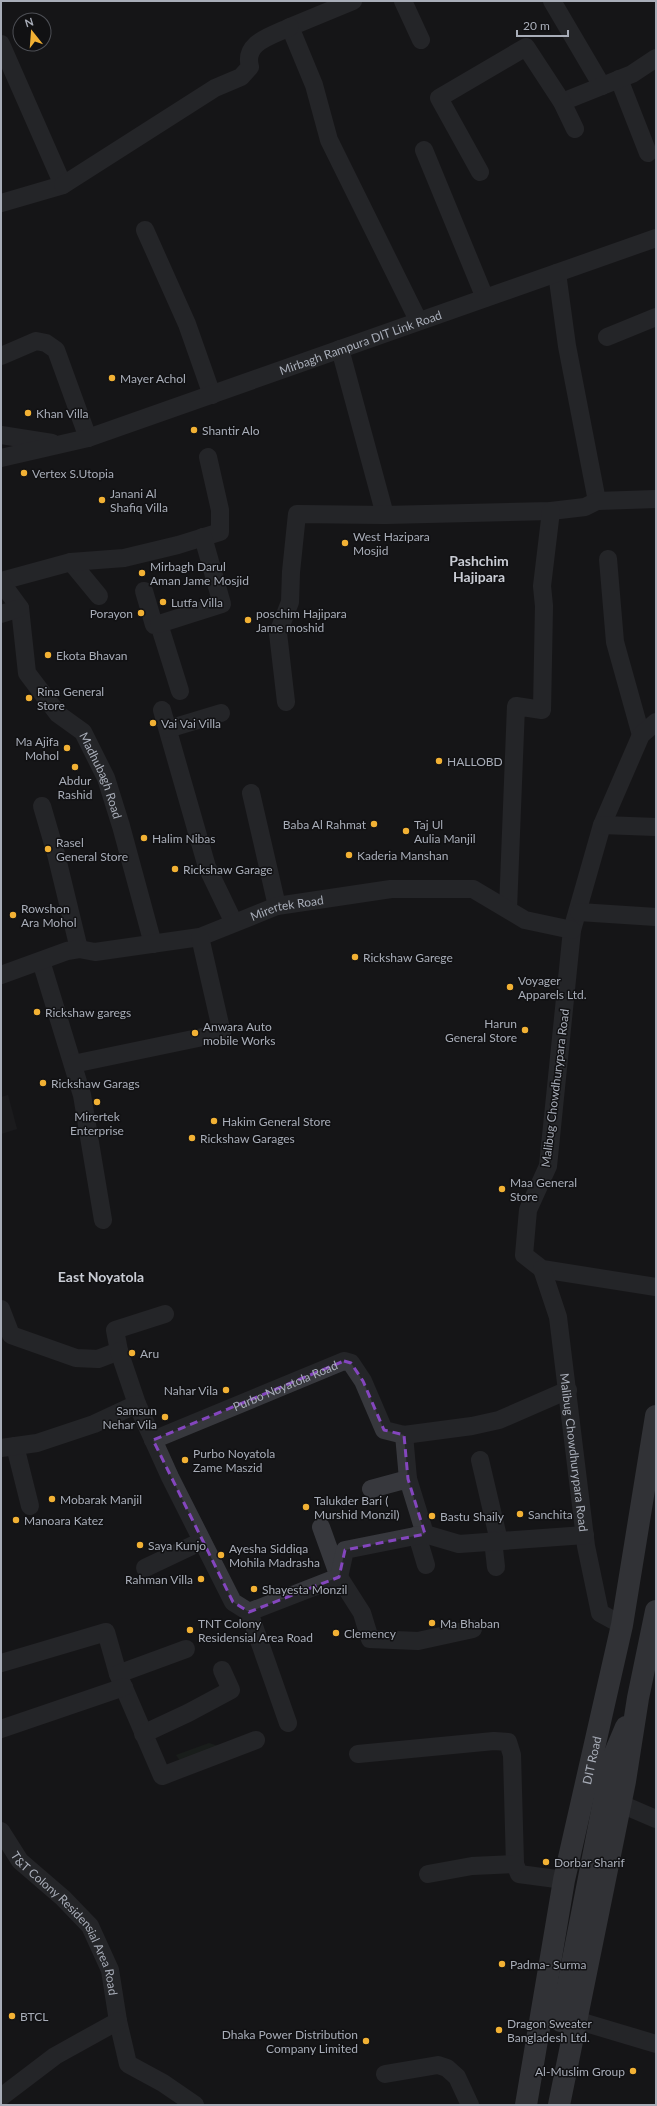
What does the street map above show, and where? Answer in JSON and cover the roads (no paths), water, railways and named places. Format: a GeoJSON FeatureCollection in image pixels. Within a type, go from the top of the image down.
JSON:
{"type":"FeatureCollection","features":[{"type":"Feature","properties":{"kind":"main road","name":"DIT Road"},"geometry":{"type":"LineString","coordinates":[[526,2105],[564,1880],[622,1625],[656,1416]]}},
{"type":"Feature","properties":{"kind":"main road"},"geometry":{"type":"LineString","coordinates":[[559,2105],[621,1804],[638,1698],[656,1611]]}},
{"type":"Feature","properties":{"kind":"main road"},"geometry":{"type":"LineString","coordinates":[[546,2105],[574,1947],[612,1760],[638,1698]]}},
{"type":"Feature","properties":{"kind":"street"},"geometry":{"type":"LineString","coordinates":[[1,203],[63,185],[208,92],[241,77],[250,67],[247,58],[251,47],[257,42],[353,1]]}},
{"type":"Feature","properties":{"kind":"street"},"geometry":{"type":"LineString","coordinates":[[403,1],[422,40]]}},
{"type":"Feature","properties":{"kind":"street"},"geometry":{"type":"LineString","coordinates":[[552,1],[602,86]]}},
{"type":"Feature","properties":{"kind":"street"},"geometry":{"type":"LineString","coordinates":[[290,27],[314,85],[329,140],[418,320]]}},
{"type":"Feature","properties":{"kind":"street"},"geometry":{"type":"LineString","coordinates":[[1,44],[63,185]]}},
{"type":"Feature","properties":{"kind":"street"},"geometry":{"type":"LineString","coordinates":[[480,172],[439,98],[526,47],[562,102],[575,129]]}},
{"type":"Feature","properties":{"kind":"street"},"geometry":{"type":"LineString","coordinates":[[562,102],[632,74],[656,58]]}},
{"type":"Feature","properties":{"kind":"street"},"geometry":{"type":"LineString","coordinates":[[618,79],[648,153]]}},
{"type":"Feature","properties":{"kind":"street"},"geometry":{"type":"LineString","coordinates":[[424,150],[485,298]]}},
{"type":"Feature","properties":{"kind":"street"},"geometry":{"type":"LineString","coordinates":[[145,230],[186,324],[212,396]]}},
{"type":"Feature","properties":{"kind":"street","name":"Mirbagh Rampura DIT Link Road"},"geometry":{"type":"LineString","coordinates":[[1,458],[88,438],[212,396],[418,320],[656,238]]}},
{"type":"Feature","properties":{"kind":"street"},"geometry":{"type":"LineString","coordinates":[[557,273],[567,346],[597,500]]}},
{"type":"Feature","properties":{"kind":"street"},"geometry":{"type":"LineString","coordinates":[[607,337],[656,317]]}},
{"type":"Feature","properties":{"kind":"street"},"geometry":{"type":"LineString","coordinates":[[1,356],[36,341],[46,343],[56,350],[88,438]]}},
{"type":"Feature","properties":{"kind":"street"},"geometry":{"type":"LineString","coordinates":[[340,349],[385,514]]}},
{"type":"Feature","properties":{"kind":"street","name":"Mirbagh Rampura DIT Link Road"},"geometry":{"type":"LineString","coordinates":[[1,435],[65,444]]}},
{"type":"Feature","properties":{"kind":"street"},"geometry":{"type":"LineString","coordinates":[[1,581],[71,562],[124,558],[220,532],[220,510],[208,457]]}},
{"type":"Feature","properties":{"kind":"street"},"geometry":{"type":"LineString","coordinates":[[286,702],[278,633],[290,602],[291,572],[297,514],[550,511],[585,507],[597,500],[656,499]]}},
{"type":"Feature","properties":{"kind":"street"},"geometry":{"type":"LineString","coordinates":[[508,909],[516,706],[542,710],[544,606],[542,586],[550,511]]}},
{"type":"Feature","properties":{"kind":"street"},"geometry":{"type":"LineString","coordinates":[[144,591],[154,625],[222,604],[202,537]]}},
{"type":"Feature","properties":{"kind":"street"},"geometry":{"type":"LineString","coordinates":[[608,559],[615,642],[641,735]]}},
{"type":"Feature","properties":{"kind":"street"},"geometry":{"type":"LineString","coordinates":[[71,562],[98,596]]}},
{"type":"Feature","properties":{"kind":"street","name":"Madhubagh Road"},"geometry":{"type":"LineString","coordinates":[[1,581],[20,608],[28,673],[58,714],[83,732],[106,778],[121,826],[153,944]]}},
{"type":"Feature","properties":{"kind":"street"},"geometry":{"type":"LineString","coordinates":[[1,614],[20,608]]}},
{"type":"Feature","properties":{"kind":"street"},"geometry":{"type":"LineString","coordinates":[[159,624],[180,691]]}},
{"type":"Feature","properties":{"kind":"street"},"geometry":{"type":"LineString","coordinates":[[162,710],[207,867],[234,922]]}},
{"type":"Feature","properties":{"kind":"street"},"geometry":{"type":"LineString","coordinates":[[168,729],[221,713]]}},
{"type":"Feature","properties":{"kind":"street","name":"Malibug Chowdhurypara Road"},"geometry":{"type":"LineString","coordinates":[[656,722],[641,735],[602,825],[572,930],[548,1166],[528,1210],[524,1255],[542,1269],[656,1287]]}},
{"type":"Feature","properties":{"kind":"street"},"geometry":{"type":"LineString","coordinates":[[250,793],[277,906]]}},
{"type":"Feature","properties":{"kind":"street"},"geometry":{"type":"LineString","coordinates":[[42,806],[56,854],[79,949]]}},
{"type":"Feature","properties":{"kind":"street"},"geometry":{"type":"LineString","coordinates":[[602,825],[656,828]]}},
{"type":"Feature","properties":{"kind":"street","name":"Mirertek Road"},"geometry":{"type":"LineString","coordinates":[[1,975],[67,951],[79,949],[95,952],[200,937],[234,922],[277,906],[391,889],[473,889],[525,920],[572,930]]}},
{"type":"Feature","properties":{"kind":"street"},"geometry":{"type":"LineString","coordinates":[[578,912],[656,917]]}},
{"type":"Feature","properties":{"kind":"street"},"geometry":{"type":"LineString","coordinates":[[73,1064],[222,1033],[200,937]]}},
{"type":"Feature","properties":{"kind":"street"},"geometry":{"type":"LineString","coordinates":[[41,961],[85,1108],[103,1220]]}},
{"type":"Feature","properties":{"kind":"street","name":"Malibug Chowdhurypara Road"},"geometry":{"type":"LineString","coordinates":[[542,1269],[558,1318],[585,1535],[600,1613],[622,1625]]}},
{"type":"Feature","properties":{"kind":"street"},"geometry":{"type":"LineString","coordinates":[[1,1309],[6,1333],[76,1358],[98,1358],[119,1351]]}},
{"type":"Feature","properties":{"kind":"street"},"geometry":{"type":"LineString","coordinates":[[165,1314],[115,1330],[119,1351],[137,1404],[202,1541],[233,1602],[249,1612],[288,1723]]}},
{"type":"Feature","properties":{"kind":"street","name":"Purbo Noyatola Road"},"geometry":{"type":"LineString","coordinates":[[153,1440],[344,1361],[351,1363],[363,1381],[384,1430],[404,1435],[472,1426],[499,1420],[568,1390]]}},
{"type":"Feature","properties":{"kind":"street"},"geometry":{"type":"LineString","coordinates":[[30,1506],[8,1447],[37,1443],[94,1424],[137,1404]]}},
{"type":"Feature","properties":{"kind":"street"},"geometry":{"type":"LineString","coordinates":[[404,1435],[408,1479],[421,1535],[426,1565]]}},
{"type":"Feature","properties":{"kind":"street"},"geometry":{"type":"LineString","coordinates":[[480,1460],[496,1540],[496,1567]]}},
{"type":"Feature","properties":{"kind":"street"},"geometry":{"type":"LineString","coordinates":[[371,1489],[408,1479]]}},
{"type":"Feature","properties":{"kind":"street"},"geometry":{"type":"LineString","coordinates":[[321,1527],[339,1577],[362,1613],[370,1639],[418,1641],[473,1629]]}},
{"type":"Feature","properties":{"kind":"street"},"geometry":{"type":"LineString","coordinates":[[339,1577],[345,1550],[421,1535],[459,1544],[496,1540],[585,1535]]}},
{"type":"Feature","properties":{"kind":"street"},"geometry":{"type":"LineString","coordinates":[[145,1568],[202,1541]]}},
{"type":"Feature","properties":{"kind":"street"},"geometry":{"type":"LineString","coordinates":[[249,1612],[339,1577]]}},
{"type":"Feature","properties":{"kind":"street"},"geometry":{"type":"LineString","coordinates":[[1,1663],[106,1632],[121,1681],[162,1776],[256,1740]]}},
{"type":"Feature","properties":{"kind":"street"},"geometry":{"type":"LineString","coordinates":[[1,1729],[121,1681],[186,1649]]}},
{"type":"Feature","properties":{"kind":"street"},"geometry":{"type":"LineString","coordinates":[[143,1734],[188,1713],[231,1690],[222,1670]]}},
{"type":"Feature","properties":{"kind":"street"},"geometry":{"type":"LineString","coordinates":[[358,1754],[494,1741],[508,1742],[512,1755],[515,1864],[519,1874],[564,1880]]}},
{"type":"Feature","properties":{"kind":"street"},"geometry":{"type":"LineString","coordinates":[[583,1798],[621,1804],[656,1819]]}},
{"type":"Feature","properties":{"kind":"street","name":"T&T Colony Residensial Area Road"},"geometry":{"type":"LineString","coordinates":[[1,1831],[20,1861],[63,1898],[90,1926],[110,1970],[118,2021],[128,2064],[163,2083],[195,2105]]}},
{"type":"Feature","properties":{"kind":"street"},"geometry":{"type":"LineString","coordinates":[[428,1874],[472,1866],[515,1864]]}},
{"type":"Feature","properties":{"kind":"street"},"geometry":{"type":"LineString","coordinates":[[576,2020],[656,2044]]}},
{"type":"Feature","properties":{"kind":"street"},"geometry":{"type":"LineString","coordinates":[[1,2097],[55,2056],[118,2021]]}},
{"type":"Feature","properties":{"kind":"street"},"geometry":{"type":"LineString","coordinates":[[385,2074],[438,2065],[447,2068],[456,2077],[470,2105]]}},
{"type":"Feature","properties":{"kind":"place","name":"Mayer Achol"},"geometry":{"type":"Point","coordinates":[112,378]}},
{"type":"Feature","properties":{"kind":"place","name":"Khan Villa"},"geometry":{"type":"Point","coordinates":[28,413]}},
{"type":"Feature","properties":{"kind":"place","name":"Shantir Alo"},"geometry":{"type":"Point","coordinates":[194,430]}},
{"type":"Feature","properties":{"kind":"place","name":"Vertex S.Utopia"},"geometry":{"type":"Point","coordinates":[24,473]}},
{"type":"Feature","properties":{"kind":"place","name":"Janani Al Shafiq Villa"},"geometry":{"type":"Point","coordinates":[102,500]}},
{"type":"Feature","properties":{"kind":"place","name":"West Hazipara Mosjid"},"geometry":{"type":"Point","coordinates":[345,543]}},
{"type":"Feature","properties":{"kind":"place","name":"Mirbagh Darul Aman Jame Mosjid"},"geometry":{"type":"Point","coordinates":[142,573]}},
{"type":"Feature","properties":{"kind":"place","name":"Lutfa Villa"},"geometry":{"type":"Point","coordinates":[163,602]}},
{"type":"Feature","properties":{"kind":"place","name":"Porayon"},"geometry":{"type":"Point","coordinates":[141,613]}},
{"type":"Feature","properties":{"kind":"place","name":"poschim Hajipara Jame moshid"},"geometry":{"type":"Point","coordinates":[248,620]}},
{"type":"Feature","properties":{"kind":"place","name":"Ekota Bhavan"},"geometry":{"type":"Point","coordinates":[48,655]}},
{"type":"Feature","properties":{"kind":"place","name":"Rina General Store"},"geometry":{"type":"Point","coordinates":[29,698]}},
{"type":"Feature","properties":{"kind":"place","name":"Vai Vai Villa"},"geometry":{"type":"Point","coordinates":[153,723]}},
{"type":"Feature","properties":{"kind":"place","name":"Ma Ajifa Mohol"},"geometry":{"type":"Point","coordinates":[67,748]}},
{"type":"Feature","properties":{"kind":"place","name":"HALLOBD"},"geometry":{"type":"Point","coordinates":[439,761]}},
{"type":"Feature","properties":{"kind":"place","name":"Abdur Rashid"},"geometry":{"type":"Point","coordinates":[75,767]}},
{"type":"Feature","properties":{"kind":"place","name":"Baba Al Rahmat"},"geometry":{"type":"Point","coordinates":[374,824]}},
{"type":"Feature","properties":{"kind":"place","name":"Taj Ul Aulia Manjil"},"geometry":{"type":"Point","coordinates":[406,831]}},
{"type":"Feature","properties":{"kind":"place","name":"Halim Nibas"},"geometry":{"type":"Point","coordinates":[144,838]}},
{"type":"Feature","properties":{"kind":"place","name":"Rasel General Store"},"geometry":{"type":"Point","coordinates":[48,849]}},
{"type":"Feature","properties":{"kind":"place","name":"Kaderia Manshan"},"geometry":{"type":"Point","coordinates":[349,855]}},
{"type":"Feature","properties":{"kind":"place","name":"Rickshaw Garage"},"geometry":{"type":"Point","coordinates":[175,869]}},
{"type":"Feature","properties":{"kind":"place","name":"Rowshon Ara Mohol"},"geometry":{"type":"Point","coordinates":[13,915]}},
{"type":"Feature","properties":{"kind":"place","name":"Rickshaw Garege"},"geometry":{"type":"Point","coordinates":[355,957]}},
{"type":"Feature","properties":{"kind":"place","name":"Voyager Apparels Ltd."},"geometry":{"type":"Point","coordinates":[510,987]}},
{"type":"Feature","properties":{"kind":"place","name":"Rickshaw garegs"},"geometry":{"type":"Point","coordinates":[37,1012]}},
{"type":"Feature","properties":{"kind":"place","name":"Harun General Store"},"geometry":{"type":"Point","coordinates":[525,1030]}},
{"type":"Feature","properties":{"kind":"place","name":"Anwara Auto mobile Works"},"geometry":{"type":"Point","coordinates":[195,1033]}},
{"type":"Feature","properties":{"kind":"place","name":"Rickshaw Garags"},"geometry":{"type":"Point","coordinates":[43,1083]}},
{"type":"Feature","properties":{"kind":"place","name":"Mirertek Enterprise"},"geometry":{"type":"Point","coordinates":[97,1102]}},
{"type":"Feature","properties":{"kind":"place","name":"Hakim General Store"},"geometry":{"type":"Point","coordinates":[214,1121]}},
{"type":"Feature","properties":{"kind":"place","name":"Rickshaw Garages"},"geometry":{"type":"Point","coordinates":[192,1138]}},
{"type":"Feature","properties":{"kind":"place","name":"Maa General Store"},"geometry":{"type":"Point","coordinates":[502,1189]}},
{"type":"Feature","properties":{"kind":"place","name":"Aru"},"geometry":{"type":"Point","coordinates":[132,1353]}},
{"type":"Feature","properties":{"kind":"place","name":"Nahar Vila"},"geometry":{"type":"Point","coordinates":[226,1390]}},
{"type":"Feature","properties":{"kind":"place","name":"Samsun Nehar Vila"},"geometry":{"type":"Point","coordinates":[165,1417]}},
{"type":"Feature","properties":{"kind":"place","name":"Purbo Noyatola Zame Maszid"},"geometry":{"type":"Point","coordinates":[185,1460]}},
{"type":"Feature","properties":{"kind":"place","name":"Mobarak Manjil"},"geometry":{"type":"Point","coordinates":[52,1499]}},
{"type":"Feature","properties":{"kind":"place","name":"Talukder Bari ( Murshid Monzil)"},"geometry":{"type":"Point","coordinates":[306,1507]}},
{"type":"Feature","properties":{"kind":"place","name":"Sanchita"},"geometry":{"type":"Point","coordinates":[520,1514]}},
{"type":"Feature","properties":{"kind":"place","name":"Bastu Shaily"},"geometry":{"type":"Point","coordinates":[432,1516]}},
{"type":"Feature","properties":{"kind":"place","name":"Manoara Katez"},"geometry":{"type":"Point","coordinates":[16,1520]}},
{"type":"Feature","properties":{"kind":"place","name":"Saya Kunjo"},"geometry":{"type":"Point","coordinates":[140,1545]}},
{"type":"Feature","properties":{"kind":"place","name":"Ayesha Siddiqa Mohila Madrasha"},"geometry":{"type":"Point","coordinates":[221,1555]}},
{"type":"Feature","properties":{"kind":"place","name":"Rahman Villa"},"geometry":{"type":"Point","coordinates":[201,1579]}},
{"type":"Feature","properties":{"kind":"place","name":"Shayesta Monzil"},"geometry":{"type":"Point","coordinates":[254,1589]}},
{"type":"Feature","properties":{"kind":"place","name":"Ma Bhaban"},"geometry":{"type":"Point","coordinates":[432,1623]}},
{"type":"Feature","properties":{"kind":"place","name":"TNT Colony Residensial Area Road"},"geometry":{"type":"Point","coordinates":[190,1630]}},
{"type":"Feature","properties":{"kind":"place","name":"Clemency"},"geometry":{"type":"Point","coordinates":[336,1633]}},
{"type":"Feature","properties":{"kind":"place","name":"Dorbar Sharif"},"geometry":{"type":"Point","coordinates":[546,1862]}},
{"type":"Feature","properties":{"kind":"place","name":"Padma- Surma"},"geometry":{"type":"Point","coordinates":[502,1964]}},
{"type":"Feature","properties":{"kind":"place","name":"BTCL"},"geometry":{"type":"Point","coordinates":[12,2016]}},
{"type":"Feature","properties":{"kind":"place","name":"Dragon Sweater Bangladesh Ltd."},"geometry":{"type":"Point","coordinates":[499,2030]}},
{"type":"Feature","properties":{"kind":"place","name":"Dhaka Power Distribution Company Limited"},"geometry":{"type":"Point","coordinates":[366,2041]}},
{"type":"Feature","properties":{"kind":"place","name":"Al-Muslim Group"},"geometry":{"type":"Point","coordinates":[633,2071]}},
{"type":"Feature","properties":{"kind":"district","name":"Pashchim Hajipara"},"geometry":{"type":"Point","coordinates":[479,568]}},
{"type":"Feature","properties":{"kind":"district","name":"East Noyatola"},"geometry":{"type":"Point","coordinates":[101,1276]}}]}
